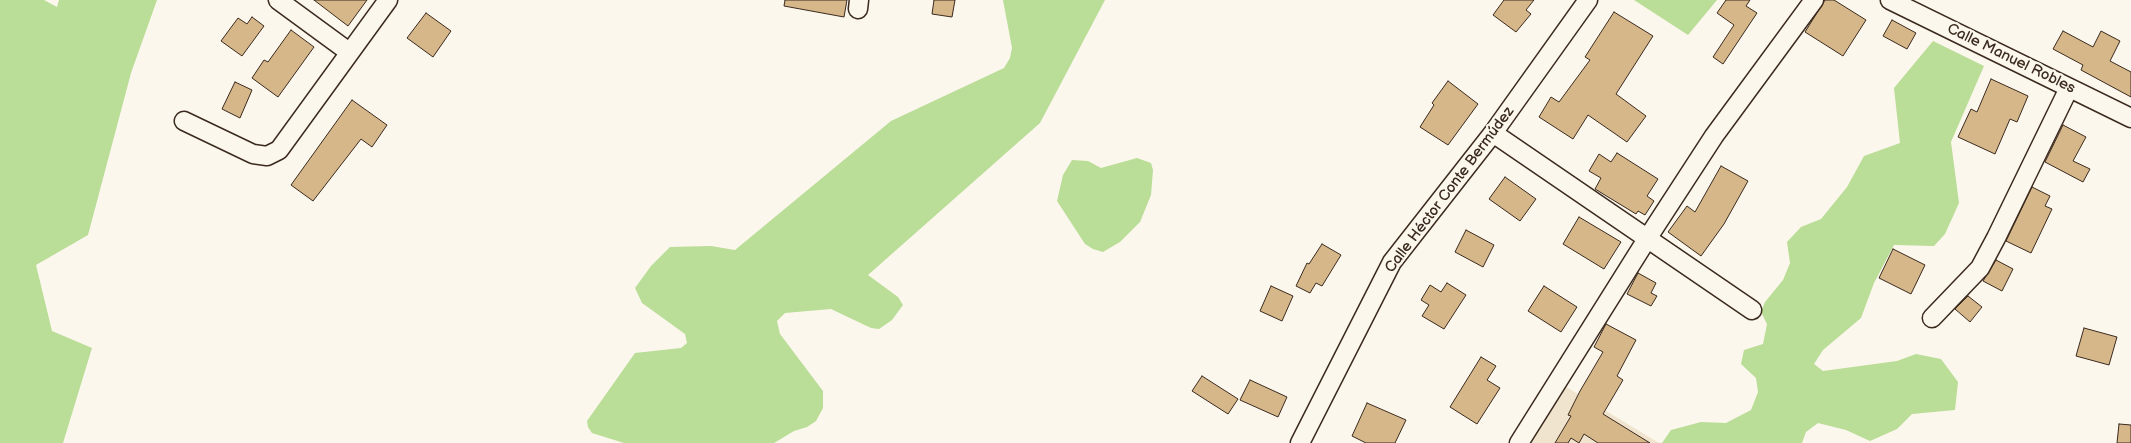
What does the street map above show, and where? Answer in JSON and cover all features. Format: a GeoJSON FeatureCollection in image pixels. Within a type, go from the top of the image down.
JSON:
{"type":"FeatureCollection","features":[{"type":"Feature","properties":{"kind":"street"},"geometry":{"type":"LineString","coordinates":[[278,0],[349,52]]}},
{"type":"Feature","properties":{"kind":"street"},"geometry":{"type":"LineString","coordinates":[[184,122],[253,154],[267,156],[279,150],[388,0]]}},
{"type":"Feature","properties":{"kind":"street","name":"Calle Héctor Conte Bermúdez"},"geometry":{"type":"LineString","coordinates":[[1300,443],[1392,262],[1493,133],[1588,0]]}},
{"type":"Feature","properties":{"kind":"street"},"geometry":{"type":"LineString","coordinates":[[1519,443],[1714,136],[1814,0]]}},
{"type":"Feature","properties":{"kind":"street","name":"Calle Manuel Robles"},"geometry":{"type":"LineString","coordinates":[[1890,0],[2131,118]]}},
{"type":"Feature","properties":{"kind":"street"},"geometry":{"type":"LineString","coordinates":[[1932,318],[1980,268],[2069,88]]}},
{"type":"Feature","properties":{"kind":"street"},"geometry":{"type":"LineString","coordinates":[[1493,133],[1752,310]]}},
{"type":"Feature","properties":{"kind":"shaded area"},"geometry":{"type":"Polygon","coordinates":[[[1563,385],[1659,443],[1528,443],[1563,385]]]}},
{"type":"Feature","properties":{"kind":"green space"},"geometry":{"type":"Polygon","coordinates":[[[0,0],[44,0],[57,7],[59,0],[157,0],[131,73],[88,235],[36,265],[52,331],[92,348],[63,443],[0,443],[0,0]]]}},
{"type":"Feature","properties":{"kind":"green space"},"geometry":{"type":"Polygon","coordinates":[[[1003,0],[1105,0],[1040,123],[868,275],[898,297],[903,305],[892,320],[879,329],[871,328],[831,309],[785,313],[777,321],[780,334],[823,391],[823,408],[816,421],[774,443],[624,443],[592,433],[587,421],[635,353],[681,348],[687,343],[685,334],[642,303],[635,288],[651,266],[670,247],[711,246],[735,250],[891,121],[1004,68],[1010,58],[1012,48],[1003,0]]]}},
{"type":"Feature","properties":{"kind":"green space"},"geometry":{"type":"Polygon","coordinates":[[[1634,0],[1717,0],[1688,35],[1634,0]]]}},
{"type":"Feature","properties":{"kind":"green space"},"geometry":{"type":"Polygon","coordinates":[[[1933,41],[1984,66],[1951,142],[1959,203],[1945,234],[1934,246],[1894,245],[1874,283],[1861,318],[1823,350],[1814,364],[1823,371],[1897,361],[1916,354],[1941,359],[1958,382],[1955,410],[1912,414],[1897,429],[1870,441],[1846,430],[1818,423],[1806,432],[1802,443],[1662,443],[1671,430],[1701,422],[1726,423],[1751,410],[1758,392],[1756,378],[1741,364],[1744,350],[1763,344],[1767,324],[1761,312],[1765,302],[1783,280],[1790,263],[1787,242],[1801,227],[1821,219],[1847,187],[1864,156],[1900,143],[1894,88],[1933,41]]]}},
{"type":"Feature","properties":{"kind":"green space"},"geometry":{"type":"Polygon","coordinates":[[[1137,158],[1151,163],[1153,170],[1151,195],[1140,222],[1120,242],[1103,252],[1093,249],[1085,244],[1057,201],[1063,175],[1072,160],[1088,161],[1101,168],[1137,158]]]}},
{"type":"Feature","properties":{"kind":"building"},"geometry":{"type":"Polygon","coordinates":[[[314,0],[367,0],[348,26],[314,0]]]}},
{"type":"Feature","properties":{"kind":"building"},"geometry":{"type":"Polygon","coordinates":[[[785,0],[847,0],[844,17],[784,6],[785,0]]]}},
{"type":"Feature","properties":{"kind":"building"},"geometry":{"type":"Polygon","coordinates":[[[934,0],[955,0],[952,17],[932,14],[934,0]]]}},
{"type":"Feature","properties":{"kind":"building"},"geometry":{"type":"Polygon","coordinates":[[[1504,0],[1534,0],[1526,10],[1531,14],[1516,32],[1493,15],[1504,0]]]}},
{"type":"Feature","properties":{"kind":"building"},"geometry":{"type":"Polygon","coordinates":[[[1726,0],[1750,0],[1746,6],[1757,13],[1723,64],[1713,57],[1734,25],[1717,13],[1726,0]]]}},
{"type":"Feature","properties":{"kind":"building"},"geometry":{"type":"Polygon","coordinates":[[[1825,0],[1834,0],[1866,20],[1843,56],[1805,32],[1825,0]]]}},
{"type":"Feature","properties":{"kind":"building"},"geometry":{"type":"Polygon","coordinates":[[[1614,12],[1653,36],[1616,94],[1646,116],[1627,142],[1588,115],[1573,139],[1539,117],[1551,97],[1559,102],[1590,60],[1585,57],[1614,12]]]}},
{"type":"Feature","properties":{"kind":"building"},"geometry":{"type":"Polygon","coordinates":[[[426,13],[451,31],[433,57],[407,38],[426,13]]]}},
{"type":"Feature","properties":{"kind":"building"},"geometry":{"type":"Polygon","coordinates":[[[252,17],[264,26],[242,56],[221,41],[238,18],[247,24],[252,17]]]}},
{"type":"Feature","properties":{"kind":"building"},"geometry":{"type":"Polygon","coordinates":[[[1892,20],[1916,33],[1907,49],[1883,36],[1892,20]]]}},
{"type":"Feature","properties":{"kind":"building"},"geometry":{"type":"Polygon","coordinates":[[[291,30],[314,47],[278,97],[252,78],[264,60],[268,62],[291,30]]]}},
{"type":"Feature","properties":{"kind":"building"},"geometry":{"type":"Polygon","coordinates":[[[2063,31],[2093,47],[2101,31],[2120,41],[2110,61],[2131,72],[2131,97],[2081,70],[2083,65],[2053,49],[2063,31]]]}},
{"type":"Feature","properties":{"kind":"building"},"geometry":{"type":"Polygon","coordinates":[[[1991,79],[2028,96],[2017,122],[2010,119],[1995,154],[1958,137],[1971,109],[1977,112],[1991,79]]]}},
{"type":"Feature","properties":{"kind":"building"},"geometry":{"type":"Polygon","coordinates":[[[1448,81],[1478,104],[1448,145],[1420,127],[1434,105],[1432,103],[1448,81]]]}},
{"type":"Feature","properties":{"kind":"building"},"geometry":{"type":"Polygon","coordinates":[[[235,82],[252,90],[240,118],[222,109],[235,82]]]}},
{"type":"Feature","properties":{"kind":"building"},"geometry":{"type":"Polygon","coordinates":[[[352,100],[387,125],[372,147],[361,139],[313,201],[291,185],[352,100]]]}},
{"type":"Feature","properties":{"kind":"building"},"geometry":{"type":"Polygon","coordinates":[[[2063,125],[2086,137],[2073,161],[2090,169],[2083,182],[2045,162],[2063,125]]]}},
{"type":"Feature","properties":{"kind":"building"},"geometry":{"type":"Polygon","coordinates":[[[1617,153],[1658,179],[1647,196],[1654,201],[1645,215],[1638,211],[1636,214],[1595,189],[1601,178],[1589,171],[1599,154],[1611,162],[1617,153]]]}},
{"type":"Feature","properties":{"kind":"building"},"geometry":{"type":"Polygon","coordinates":[[[1721,166],[1748,181],[1724,224],[1701,256],[1668,232],[1687,206],[1695,212],[1721,166]]]}},
{"type":"Feature","properties":{"kind":"building"},"geometry":{"type":"Polygon","coordinates":[[[1505,177],[1536,199],[1520,221],[1489,199],[1505,177]]]}},
{"type":"Feature","properties":{"kind":"building"},"geometry":{"type":"Polygon","coordinates":[[[2032,187],[2050,196],[2045,206],[2052,209],[2031,253],[2006,241],[2032,187]]]}},
{"type":"Feature","properties":{"kind":"building"},"geometry":{"type":"Polygon","coordinates":[[[1579,217],[1621,242],[1604,269],[1563,244],[1579,217]]]}},
{"type":"Feature","properties":{"kind":"building"},"geometry":{"type":"Polygon","coordinates":[[[1466,230],[1494,245],[1483,267],[1455,252],[1466,230]]]}},
{"type":"Feature","properties":{"kind":"building"},"geometry":{"type":"Polygon","coordinates":[[[1322,244],[1341,255],[1322,286],[1316,283],[1310,293],[1296,286],[1307,263],[1309,264],[1322,244]]]}},
{"type":"Feature","properties":{"kind":"building"},"geometry":{"type":"Polygon","coordinates":[[[1893,249],[1925,265],[1911,294],[1879,278],[1893,249]]]}},
{"type":"Feature","properties":{"kind":"building"},"geometry":{"type":"Polygon","coordinates":[[[1996,260],[2013,269],[2002,291],[1983,281],[1996,260]]]}},
{"type":"Feature","properties":{"kind":"building"},"geometry":{"type":"Polygon","coordinates":[[[1638,273],[1656,283],[1651,293],[1657,296],[1651,306],[1627,294],[1638,273]]]}},
{"type":"Feature","properties":{"kind":"building"},"geometry":{"type":"Polygon","coordinates":[[[1447,283],[1466,295],[1444,329],[1422,316],[1429,305],[1421,300],[1430,285],[1441,292],[1447,283]]]}},
{"type":"Feature","properties":{"kind":"building"},"geometry":{"type":"Polygon","coordinates":[[[1271,286],[1293,296],[1282,321],[1260,311],[1271,286]]]}},
{"type":"Feature","properties":{"kind":"building"},"geometry":{"type":"Polygon","coordinates":[[[1544,286],[1577,307],[1561,332],[1528,311],[1544,286]]]}},
{"type":"Feature","properties":{"kind":"building"},"geometry":{"type":"Polygon","coordinates":[[[1968,296],[1982,307],[1970,322],[1955,309],[1968,296]]]}},
{"type":"Feature","properties":{"kind":"building"},"geometry":{"type":"Polygon","coordinates":[[[1606,324],[1636,340],[1617,376],[1623,380],[1603,414],[1650,443],[1598,443],[1584,434],[1579,443],[1571,438],[1568,443],[1555,443],[1571,416],[1568,415],[1580,391],[1603,352],[1594,347],[1606,324]]]}},
{"type":"Feature","properties":{"kind":"building"},"geometry":{"type":"Polygon","coordinates":[[[2084,328],[2117,337],[2109,365],[2076,356],[2084,328]]]}},
{"type":"Feature","properties":{"kind":"building"},"geometry":{"type":"Polygon","coordinates":[[[1481,357],[1496,366],[1487,380],[1500,388],[1477,424],[1450,407],[1481,357]]]}},
{"type":"Feature","properties":{"kind":"building"},"geometry":{"type":"Polygon","coordinates":[[[1202,376],[1238,399],[1228,414],[1192,391],[1202,376]]]}},
{"type":"Feature","properties":{"kind":"building"},"geometry":{"type":"Polygon","coordinates":[[[1250,380],[1287,397],[1278,417],[1240,400],[1250,380]]]}},
{"type":"Feature","properties":{"kind":"building"},"geometry":{"type":"Polygon","coordinates":[[[1367,403],[1406,420],[1395,443],[1366,443],[1352,436],[1367,403]]]}},
{"type":"Feature","properties":{"kind":"building"},"geometry":{"type":"Polygon","coordinates":[[[2119,424],[2131,425],[2131,443],[2117,443],[2119,424]]]}}]}
